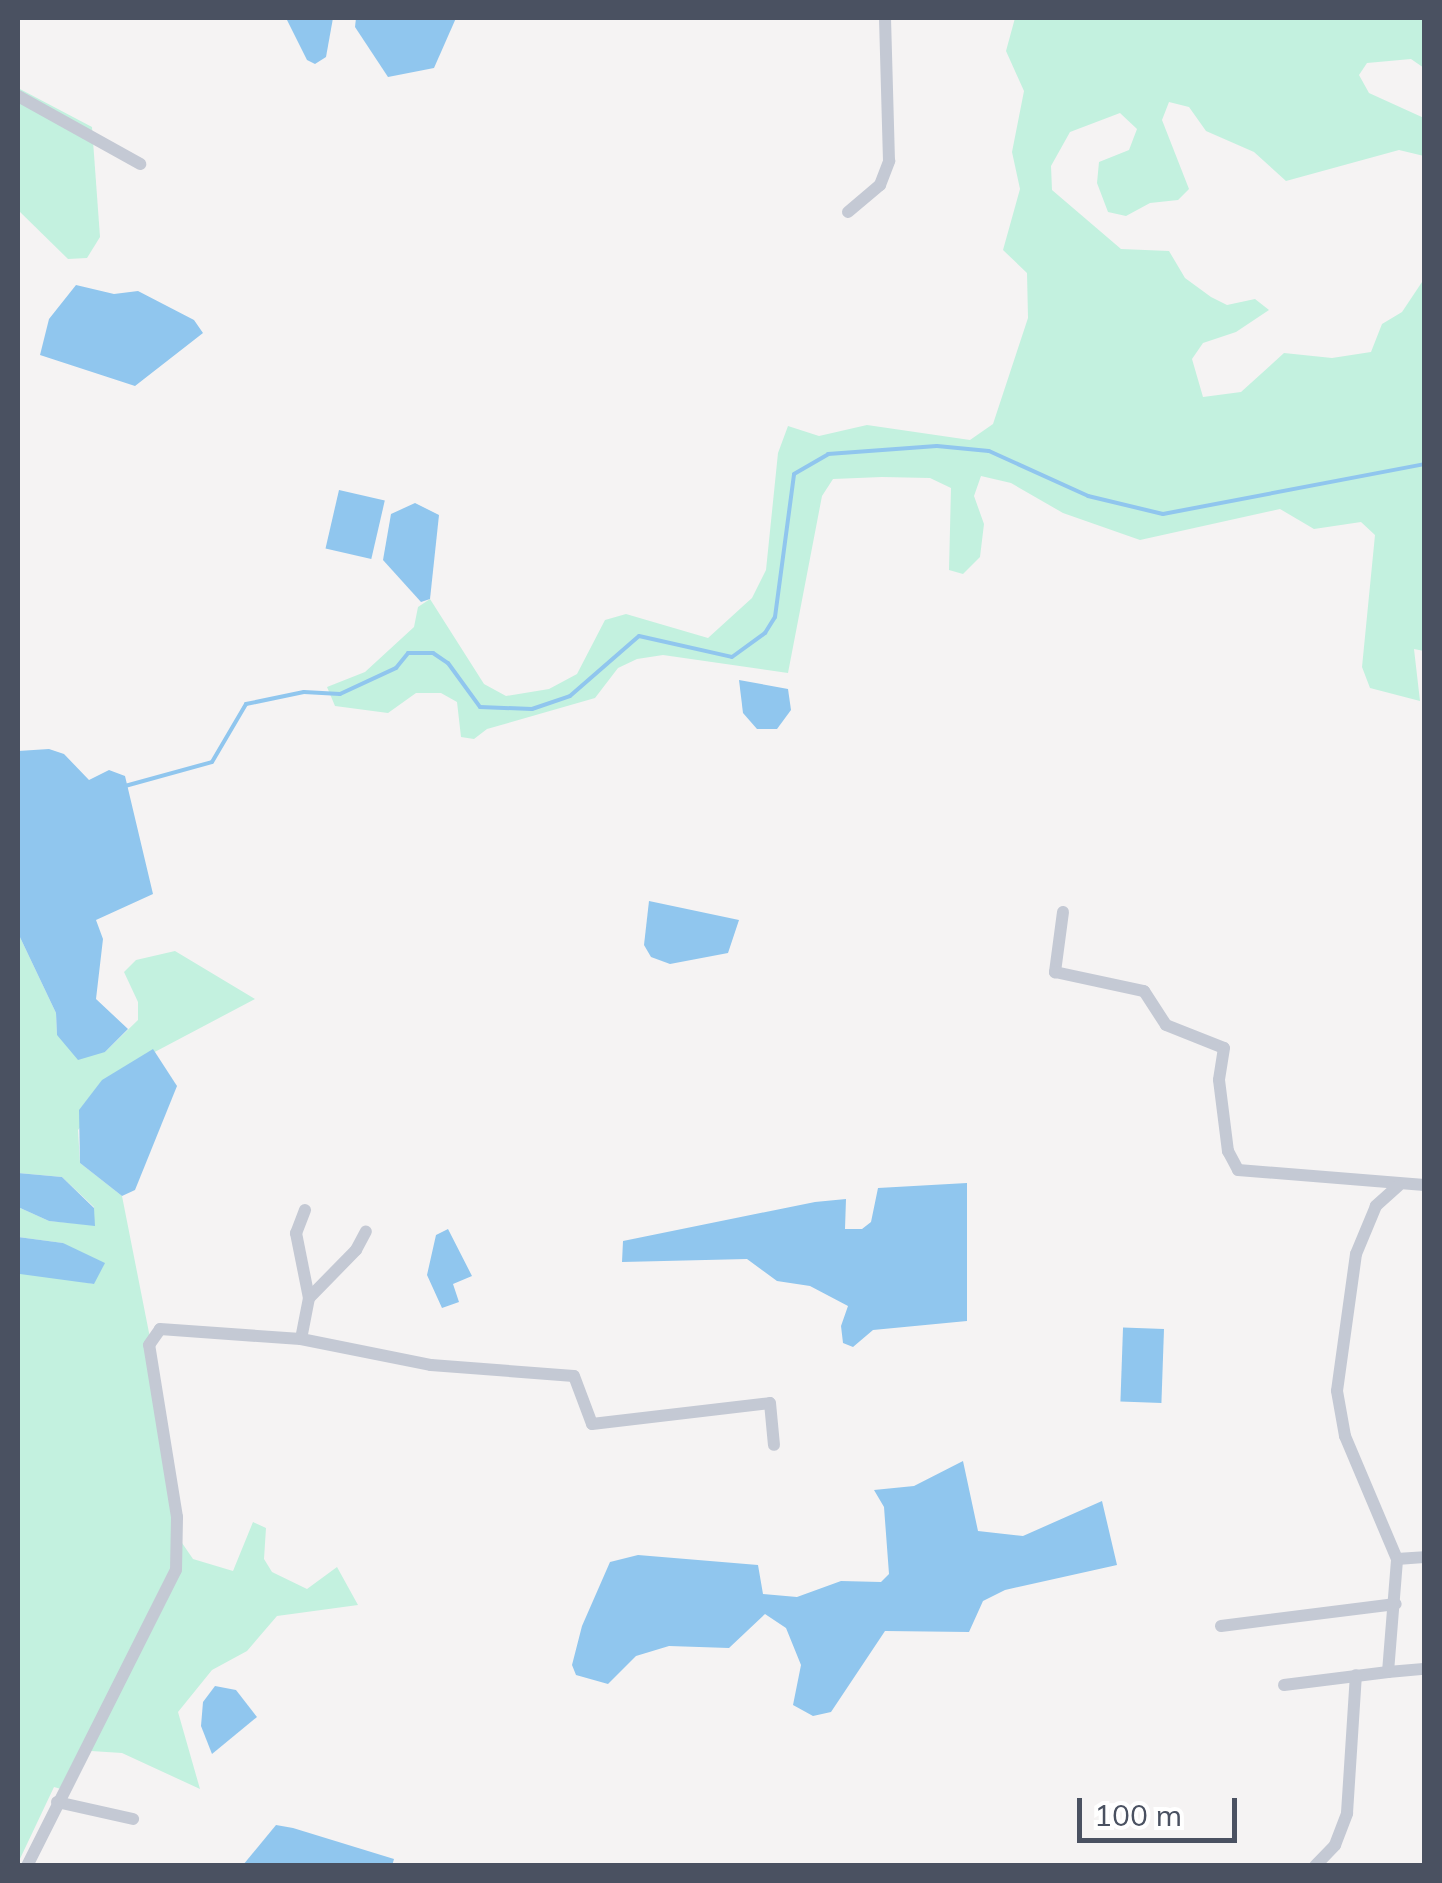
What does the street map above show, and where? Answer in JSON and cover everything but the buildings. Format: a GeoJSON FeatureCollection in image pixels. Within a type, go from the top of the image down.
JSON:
{"type":"FeatureCollection","features":[{"type":"Feature","properties":{"kind":"street"},"geometry":{"type":"LineString","coordinates":[[848,212],[880,185],[889,162],[885,18]]}},
{"type":"Feature","properties":{"kind":"street"},"geometry":{"type":"LineString","coordinates":[[18,96],[140,164]]}},
{"type":"Feature","properties":{"kind":"street"},"geometry":{"type":"LineString","coordinates":[[1064,912],[1055,972],[1144,990],[1166,1025],[1224,1048],[1219,1080],[1228,1151],[1238,1170],[1398,1186],[1424,1185]]}},
{"type":"Feature","properties":{"kind":"street"},"geometry":{"type":"LineString","coordinates":[[1388,1672],[1397,1559],[1345,1436],[1338,1391],[1356,1254],[1376,1206],[1398,1186]]}},
{"type":"Feature","properties":{"kind":"street"},"geometry":{"type":"LineString","coordinates":[[301,1339],[309,1298],[296,1233],[305,1210]]}},
{"type":"Feature","properties":{"kind":"street"},"geometry":{"type":"LineString","coordinates":[[309,1298],[351,1256],[366,1230]]}},
{"type":"Feature","properties":{"kind":"street"},"geometry":{"type":"LineString","coordinates":[[27,1866],[176,1570],[177,1516],[152,1336],[160,1330],[301,1339],[431,1365],[574,1376],[592,1424],[770,1404],[774,1445]]}},
{"type":"Feature","properties":{"kind":"street"},"geometry":{"type":"LineString","coordinates":[[1397,1559],[1424,1557]]}},
{"type":"Feature","properties":{"kind":"street"},"geometry":{"type":"LineString","coordinates":[[1222,1626],[1396,1604]]}},
{"type":"Feature","properties":{"kind":"street"},"geometry":{"type":"LineString","coordinates":[[1284,1684],[1424,1670]]}},
{"type":"Feature","properties":{"kind":"street"},"geometry":{"type":"LineString","coordinates":[[1316,1866],[1335,1845],[1346,1813],[1356,1675]]}},
{"type":"Feature","properties":{"kind":"street"},"geometry":{"type":"LineString","coordinates":[[57,1802],[133,1819]]}},
{"type":"Feature","properties":{"kind":"green space"},"geometry":{"type":"Polygon","coordinates":[[[1015,18],[1424,18],[1424,68],[1411,59],[1367,63],[1359,75],[1369,93],[1424,118],[1424,156],[1399,150],[1286,181],[1254,152],[1206,131],[1189,107],[1169,102],[1162,120],[1189,189],[1178,200],[1150,203],[1126,216],[1108,212],[1097,183],[1099,162],[1129,150],[1137,129],[1120,113],[1070,132],[1051,166],[1052,190],[1121,249],[1169,251],[1185,278],[1211,297],[1227,305],[1255,299],[1269,310],[1236,332],[1203,343],[1192,359],[1203,397],[1241,392],[1284,353],[1332,358],[1371,352],[1382,324],[1402,312],[1424,279],[1424,651],[1414,649],[1420,701],[1370,688],[1362,667],[1375,535],[1361,522],[1314,529],[1280,509],[1140,540],[1063,513],[1011,483],[981,476],[974,496],[984,524],[980,557],[963,574],[949,570],[951,488],[930,478],[833,479],[822,496],[788,673],[663,655],[637,659],[618,668],[595,698],[487,729],[474,739],[461,737],[457,702],[441,693],[416,693],[388,713],[335,706],[327,687],[365,672],[414,627],[418,607],[430,599],[484,684],[506,696],[549,689],[577,674],[605,620],[626,614],[708,638],[752,598],[766,570],[778,453],[788,426],[819,436],[867,425],[970,440],[993,424],[1028,318],[1027,273],[1003,250],[1020,189],[1012,152],[1024,91],[1006,51],[1015,18]]]}},
{"type":"Feature","properties":{"kind":"green space"},"geometry":{"type":"Polygon","coordinates":[[[18,88],[92,127],[100,237],[87,258],[68,259],[18,210],[18,88]]]}},
{"type":"Feature","properties":{"kind":"green space"},"geometry":{"type":"Polygon","coordinates":[[[18,933],[56,1013],[57,1035],[105,1052],[138,1020],[138,1002],[124,972],[136,960],[175,951],[255,999],[132,1064],[78,1130],[80,1163],[122,1196],[168,1429],[180,1540],[193,1559],[233,1571],[253,1522],[266,1528],[264,1559],[272,1572],[307,1589],[337,1567],[358,1605],[277,1616],[247,1651],[212,1670],[178,1712],[200,1789],[122,1753],[91,1751],[68,1791],[54,1787],[18,1863],[18,1270],[94,1284],[63,1243],[18,1237],[18,1207],[49,1221],[94,1225],[94,1207],[62,1177],[18,1173],[18,933]]]}},
{"type":"Feature","properties":{"kind":"water"},"geometry":{"type":"Polygon","coordinates":[[[286,18],[333,18],[326,57],[315,64],[307,60],[286,18]]]}},
{"type":"Feature","properties":{"kind":"water"},"geometry":{"type":"Polygon","coordinates":[[[356,18],[456,18],[434,68],[388,77],[355,27],[356,18]]]}},
{"type":"Feature","properties":{"kind":"water"},"geometry":{"type":"Polygon","coordinates":[[[76,285],[114,294],[138,291],[194,320],[203,333],[135,386],[40,355],[49,319],[76,285]]]}},
{"type":"Feature","properties":{"kind":"water"},"geometry":{"type":"Polygon","coordinates":[[[339,490],[385,501],[371,559],[326,548],[339,490]]]}},
{"type":"Feature","properties":{"kind":"water"},"geometry":{"type":"Polygon","coordinates":[[[415,503],[439,515],[430,599],[421,602],[383,560],[391,514],[415,503]]]}},
{"type":"Feature","properties":{"kind":"water"},"geometry":{"type":"Polygon","coordinates":[[[739,680],[788,689],[791,710],[777,729],[757,729],[743,713],[739,680]]]}},
{"type":"Feature","properties":{"kind":"water"},"geometry":{"type":"Polygon","coordinates":[[[49,749],[64,754],[89,780],[109,770],[125,776],[153,894],[96,920],[103,939],[96,999],[128,1029],[105,1052],[78,1060],[57,1035],[56,1013],[18,933],[18,751],[49,749]]]}},
{"type":"Feature","properties":{"kind":"water"},"geometry":{"type":"Polygon","coordinates":[[[649,901],[739,920],[728,953],[670,964],[651,957],[644,945],[649,901]]]}},
{"type":"Feature","properties":{"kind":"water"},"geometry":{"type":"Polygon","coordinates":[[[153,1049],[177,1086],[135,1190],[122,1196],[80,1163],[79,1110],[102,1080],[153,1049]]]}},
{"type":"Feature","properties":{"kind":"water"},"geometry":{"type":"Polygon","coordinates":[[[18,1173],[62,1177],[94,1208],[95,1226],[49,1221],[18,1207],[18,1173]]]}},
{"type":"Feature","properties":{"kind":"water"},"geometry":{"type":"Polygon","coordinates":[[[967,1183],[967,1321],[873,1330],[853,1347],[843,1343],[841,1326],[848,1306],[810,1286],[777,1281],[747,1259],[622,1262],[623,1241],[815,1202],[846,1199],[845,1229],[862,1229],[871,1222],[878,1188],[967,1183]]]}},
{"type":"Feature","properties":{"kind":"water"},"geometry":{"type":"Polygon","coordinates":[[[448,1229],[472,1276],[453,1284],[459,1302],[442,1308],[427,1275],[436,1235],[448,1229]]]}},
{"type":"Feature","properties":{"kind":"water"},"geometry":{"type":"Polygon","coordinates":[[[18,1237],[63,1243],[105,1263],[94,1284],[20,1274],[18,1237]]]}},
{"type":"Feature","properties":{"kind":"water"},"geometry":{"type":"Polygon","coordinates":[[[1123,1328],[1164,1329],[1161,1403],[1120,1402],[1123,1328]]]}},
{"type":"Feature","properties":{"kind":"water"},"geometry":{"type":"Polygon","coordinates":[[[963,1461],[978,1531],[1023,1536],[1102,1501],[1117,1565],[1005,1590],[983,1601],[969,1632],[885,1631],[831,1712],[813,1716],[793,1705],[801,1665],[786,1628],[765,1614],[729,1648],[669,1646],[636,1656],[608,1684],[576,1675],[572,1665],[582,1626],[610,1562],[638,1555],[758,1565],[763,1594],[797,1597],[841,1581],[881,1582],[889,1574],[884,1507],[874,1490],[914,1486],[963,1461]]]}},
{"type":"Feature","properties":{"kind":"water"},"geometry":{"type":"Polygon","coordinates":[[[215,1686],[236,1690],[257,1717],[212,1754],[201,1726],[203,1702],[215,1686]]]}},
{"type":"Feature","properties":{"kind":"water"},"geometry":{"type":"Polygon","coordinates":[[[276,1825],[394,1859],[392,1866],[243,1865],[276,1825]]]}},
{"type":"Feature","properties":{"kind":"waterway"},"geometry":{"type":"LineString","coordinates":[[125,786],[212,762],[246,704],[304,692],[340,694],[396,668],[408,653],[433,653],[448,663],[480,707],[532,709],[570,696],[639,636],[732,657],[765,633],[775,617],[794,474],[828,454],[937,446],[989,451],[1088,496],[1163,514],[1424,464]]}}]}
